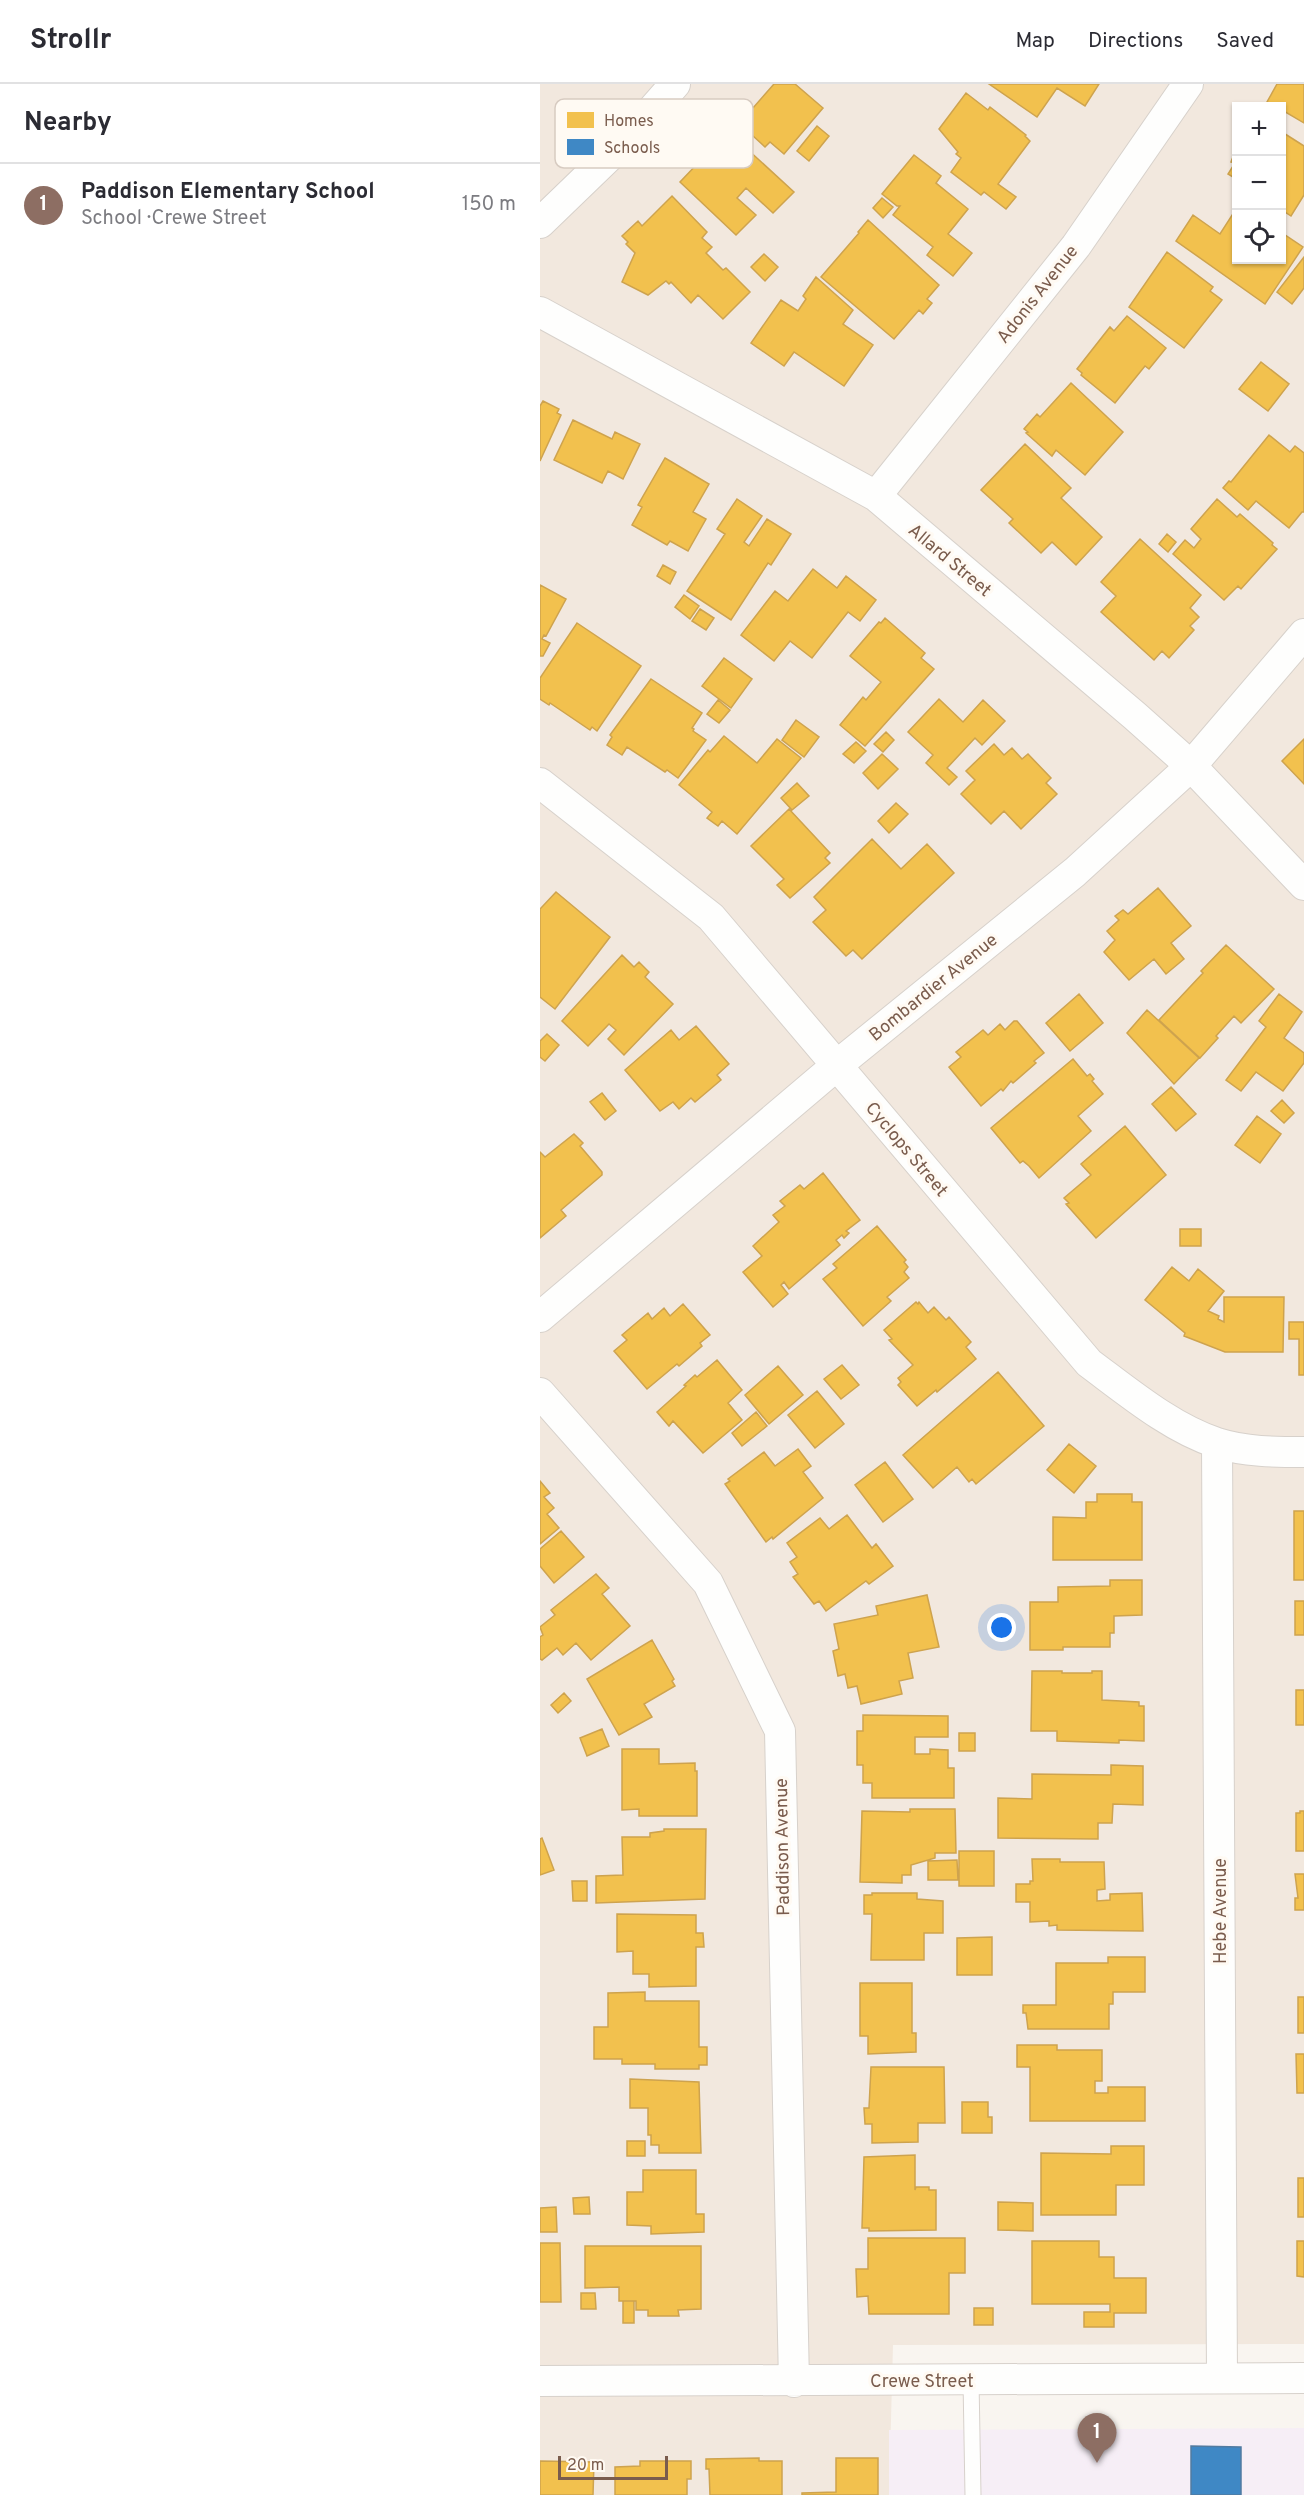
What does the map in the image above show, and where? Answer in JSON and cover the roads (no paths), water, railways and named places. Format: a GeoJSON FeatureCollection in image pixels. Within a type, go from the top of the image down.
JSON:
{"type":"FeatureCollection","features":[{"type":"Feature","properties":{"kind":"street"},"geometry":{"type":"LineString","coordinates":[[662,99],[675,84]]}},
{"type":"Feature","properties":{"kind":"street","name":"Adonis Avenue"},"geometry":{"type":"LineString","coordinates":[[876,496],[1076,246],[1188,84]]}},
{"type":"Feature","properties":{"kind":"street"},"geometry":{"type":"LineString","coordinates":[[540,223],[597,168]]}},
{"type":"Feature","properties":{"kind":"street","name":"Allard Street"},"geometry":{"type":"LineString","coordinates":[[540,312],[876,496],[1191,766],[1304,885]]}},
{"type":"Feature","properties":{"kind":"street","name":"Bombardier Avenue"},"geometry":{"type":"LineString","coordinates":[[540,1317],[836,1066],[1075,872],[1191,766],[1304,634]]}},
{"type":"Feature","properties":{"kind":"street","name":"Cyclops Street"},"geometry":{"type":"LineString","coordinates":[[540,783],[711,917],[1089,1363],[1164,1417],[1217,1443],[1263,1452],[1304,1452]]}},
{"type":"Feature","properties":{"kind":"street","name":"Paddison Avenue"},"geometry":{"type":"LineString","coordinates":[[540,1394],[708,1583],[780,1731],[794,2382]]}},
{"type":"Feature","properties":{"kind":"street","name":"Hebe Avenue"},"geometry":{"type":"LineString","coordinates":[[1217,1443],[1222,2379]]}},
{"type":"Feature","properties":{"kind":"street","name":"Crewe Street"},"geometry":{"type":"LineString","coordinates":[[540,2381],[794,2382],[1304,2378]]}},
{"type":"Feature","properties":{"kind":"lane"},"geometry":{"type":"LineString","coordinates":[[971,2380],[973,2495]]}},
{"type":"Feature","properties":{"kind":"place","name":"Paddison Elementary School"},"geometry":{"type":"Point","coordinates":[1097,2463]}}]}
